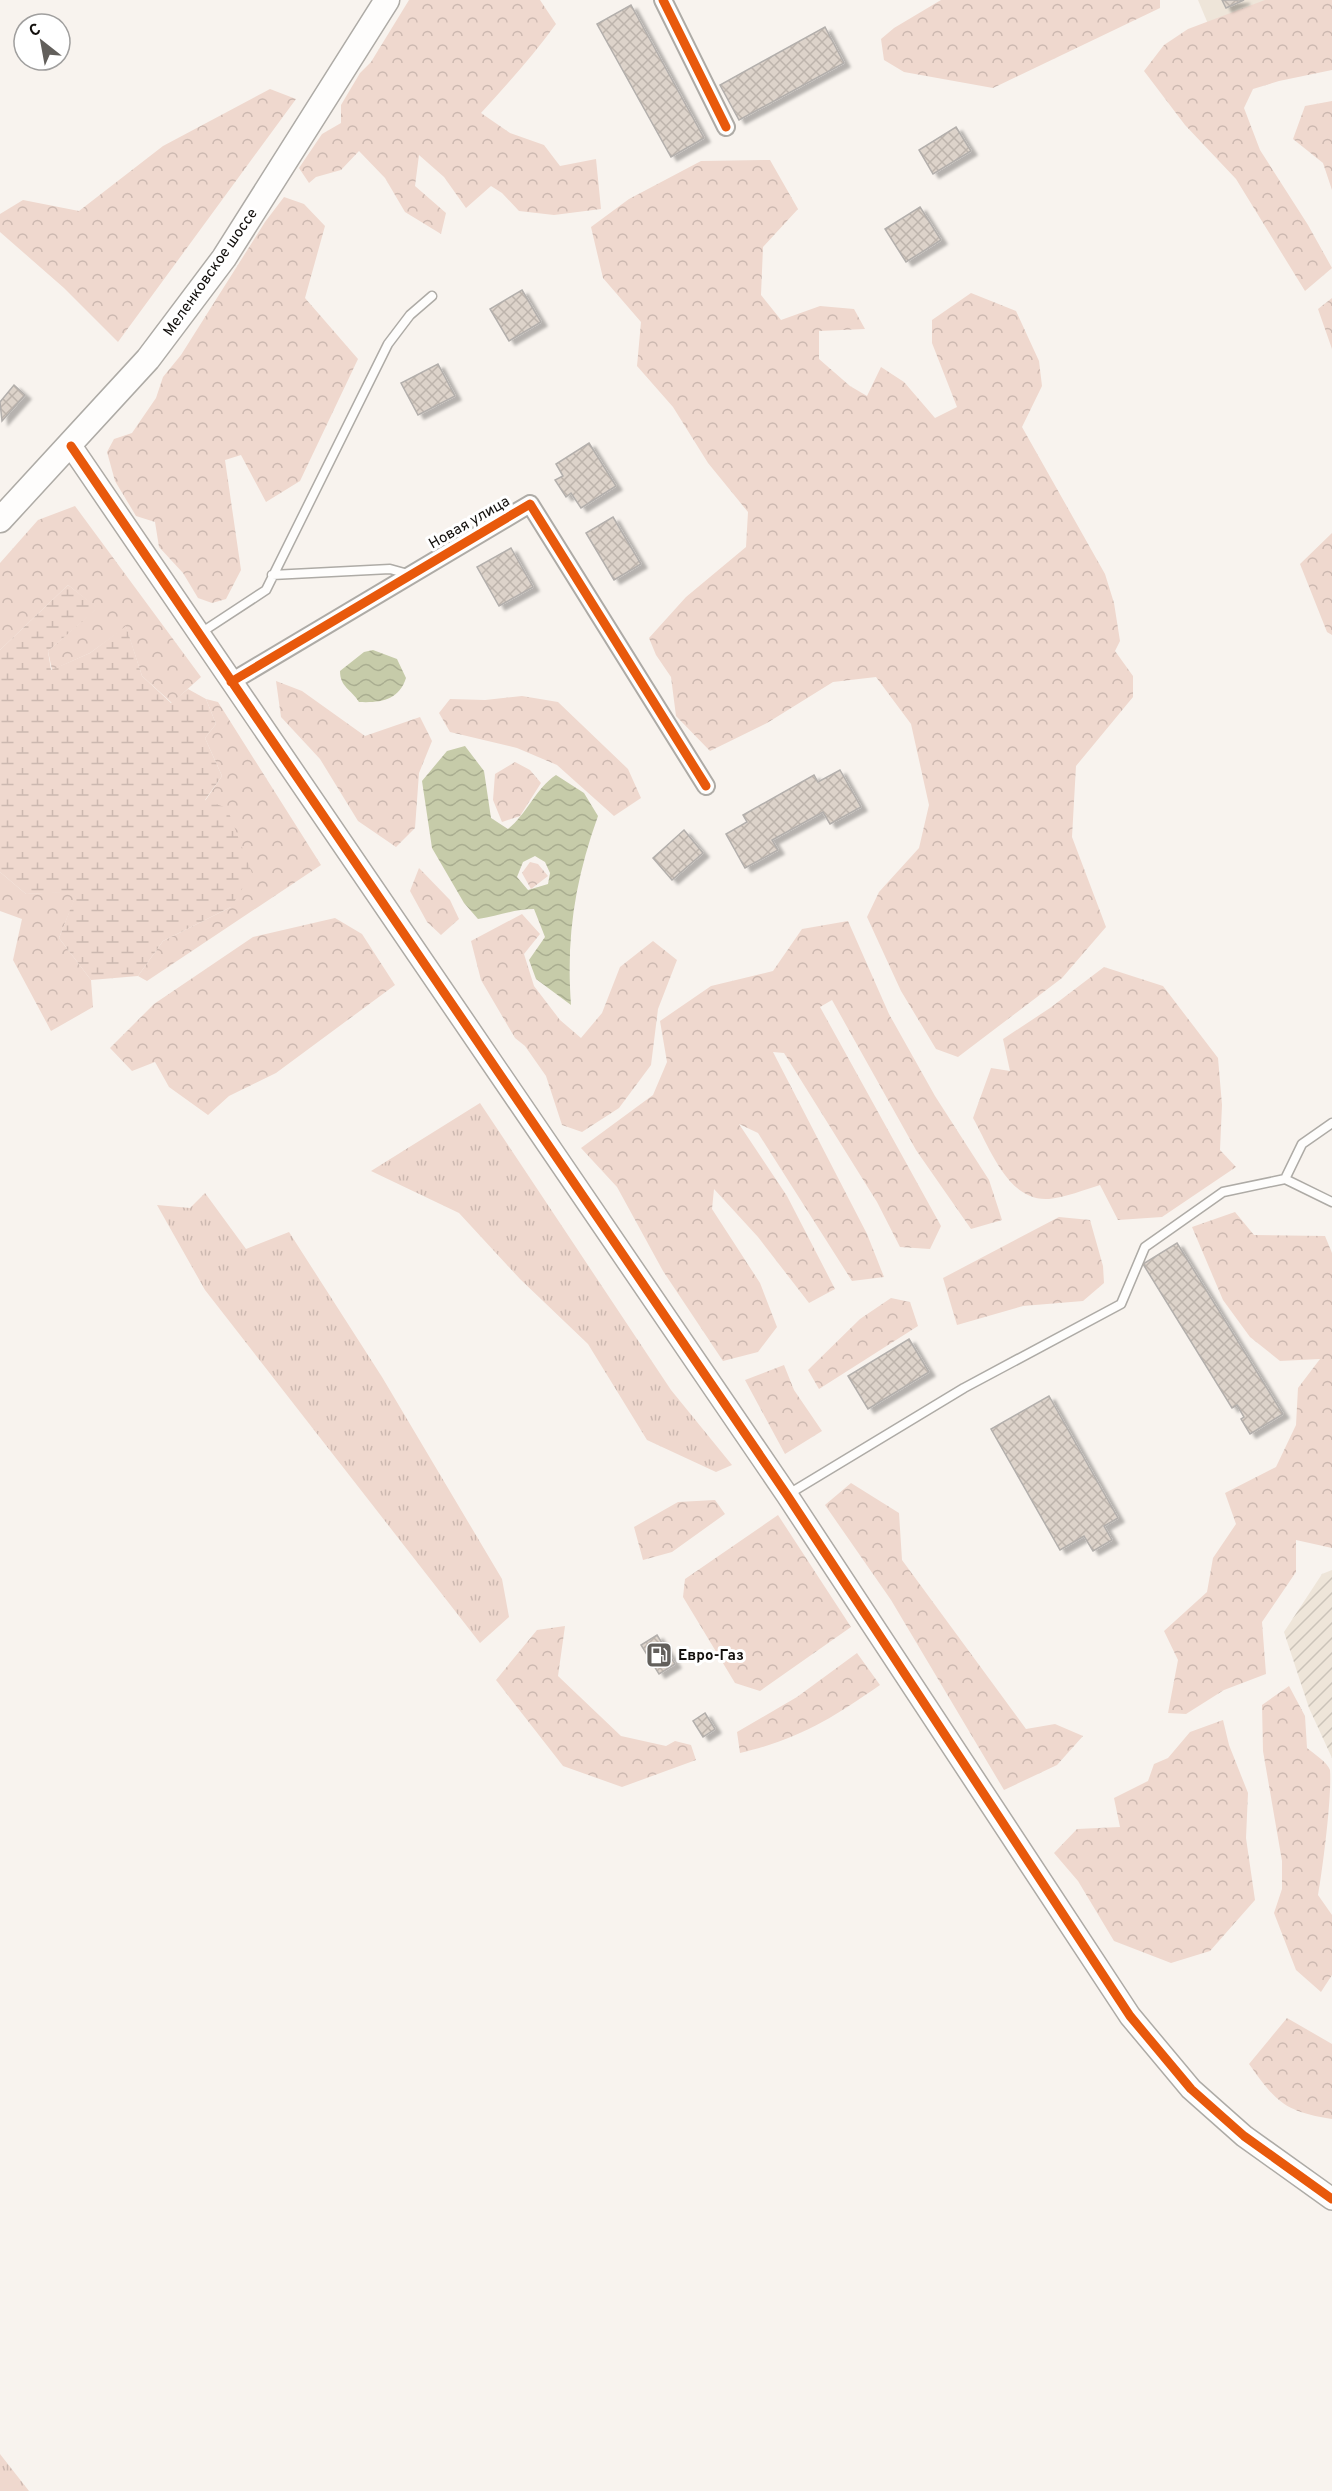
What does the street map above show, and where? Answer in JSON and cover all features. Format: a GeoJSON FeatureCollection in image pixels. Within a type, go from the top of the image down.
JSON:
{"type":"FeatureCollection","features":[{"type":"Feature","properties":{"kind":"main road","name":"Меленковское шоссе"},"geometry":{"type":"LineString","coordinates":[[0,520],[71,446],[148,359],[224,258],[387,0]]}},
{"type":"Feature","properties":{"kind":"street"},"geometry":{"type":"LineString","coordinates":[[663,0],[726,127]]}},
{"type":"Feature","properties":{"kind":"street"},"geometry":{"type":"LineString","coordinates":[[71,446],[787,1495],[1130,2016],[1191,2089],[1244,2136],[1332,2199]]}},
{"type":"Feature","properties":{"kind":"street","name":"Новая улица"},"geometry":{"type":"LineString","coordinates":[[231,682],[408,574],[530,504],[706,786]]}},
{"type":"Feature","properties":{"kind":"lane"},"geometry":{"type":"LineString","coordinates":[[199,634],[266,590],[388,344],[410,315],[432,296]]}},
{"type":"Feature","properties":{"kind":"lane"},"geometry":{"type":"LineString","coordinates":[[272,575],[390,569],[408,574]]}},
{"type":"Feature","properties":{"kind":"lane"},"geometry":{"type":"LineString","coordinates":[[1285,1179],[1302,1144],[1332,1123]]}},
{"type":"Feature","properties":{"kind":"lane"},"geometry":{"type":"LineString","coordinates":[[787,1495],[964,1388],[1121,1304],[1145,1247],[1222,1192],[1285,1179],[1332,1202]]}},
{"type":"Feature","properties":{"kind":"shaded area"},"geometry":{"type":"Polygon","coordinates":[[[1198,0],[1319,0],[1216,43],[1198,0]]]}},
{"type":"Feature","properties":{"kind":"shaded area"},"geometry":{"type":"Polygon","coordinates":[[[1332,1570],[1332,1758],[1309,1708],[1284,1632],[1322,1574],[1332,1570]]]}},
{"type":"Feature","properties":{"kind":"green space"},"geometry":{"type":"Polygon","coordinates":[[[409,0],[540,0],[556,24],[529,59],[481,113],[510,133],[544,145],[560,166],[596,159],[601,209],[554,215],[519,211],[502,193],[491,186],[466,208],[444,177],[419,155],[415,186],[446,213],[441,234],[405,212],[385,178],[359,151],[341,170],[316,177],[309,183],[299,168],[322,134],[341,123],[341,105],[360,73],[371,62],[409,0]]]}},
{"type":"Feature","properties":{"kind":"green space"},"geometry":{"type":"Polygon","coordinates":[[[941,0],[1160,0],[1160,8],[993,88],[904,72],[884,60],[881,39],[894,28],[941,0]]]}},
{"type":"Feature","properties":{"kind":"green space"},"geometry":{"type":"Polygon","coordinates":[[[1265,0],[1332,0],[1332,70],[1253,89],[1244,108],[1260,150],[1308,225],[1332,268],[1305,291],[1236,179],[1185,125],[1144,71],[1164,45],[1188,29],[1265,0]]]}},
{"type":"Feature","properties":{"kind":"green space"},"geometry":{"type":"Polygon","coordinates":[[[270,89],[296,99],[118,342],[64,288],[0,232],[0,214],[23,200],[79,211],[163,146],[270,89]]]}},
{"type":"Feature","properties":{"kind":"green space"},"geometry":{"type":"Polygon","coordinates":[[[1332,101],[1332,190],[1323,163],[1293,139],[1305,106],[1332,101]]]}},
{"type":"Feature","properties":{"kind":"green space"},"geometry":{"type":"Polygon","coordinates":[[[770,160],[798,209],[763,247],[761,295],[781,320],[820,306],[854,309],[865,329],[819,331],[819,359],[850,386],[867,396],[881,367],[904,382],[935,418],[957,407],[932,343],[932,320],[971,293],[1016,311],[1039,361],[1042,386],[1022,427],[1105,574],[1114,603],[1120,641],[1115,651],[1133,676],[1133,697],[1076,766],[1072,837],[1106,927],[1062,978],[958,1057],[936,1049],[901,991],[867,917],[879,892],[919,848],[929,805],[911,724],[876,677],[833,682],[767,723],[710,751],[676,716],[671,677],[656,655],[649,638],[686,597],[746,547],[748,512],[708,463],[673,407],[637,366],[641,322],[603,278],[591,227],[629,199],[701,161],[770,160]]]}},
{"type":"Feature","properties":{"kind":"green space"},"geometry":{"type":"Polygon","coordinates":[[[284,197],[304,204],[325,226],[305,298],[358,359],[300,481],[266,502],[241,455],[225,460],[241,570],[226,599],[212,603],[198,598],[183,573],[159,547],[155,522],[136,516],[115,481],[107,452],[114,439],[132,433],[156,398],[163,377],[181,355],[265,222],[284,197]]]}},
{"type":"Feature","properties":{"kind":"green space"},"geometry":{"type":"Polygon","coordinates":[[[1332,298],[1332,349],[1318,309],[1332,298]]]}},
{"type":"Feature","properties":{"kind":"green space"},"geometry":{"type":"Polygon","coordinates":[[[75,506],[201,677],[172,703],[142,676],[126,627],[90,653],[52,670],[48,651],[97,608],[68,585],[0,650],[0,563],[38,520],[75,506]]]}},
{"type":"Feature","properties":{"kind":"green space"},"geometry":{"type":"Polygon","coordinates":[[[1332,533],[1332,635],[1327,632],[1300,564],[1332,533]]]}},
{"type":"Feature","properties":{"kind":"green space"},"geometry":{"type":"Polygon","coordinates":[[[68,585],[98,608],[48,651],[51,670],[90,653],[126,626],[142,676],[171,703],[188,689],[206,699],[216,724],[205,738],[222,776],[205,800],[227,808],[252,873],[231,907],[163,941],[138,976],[91,980],[59,938],[77,892],[26,894],[0,872],[0,650],[68,585]]]}},
{"type":"Feature","properties":{"kind":"green space"},"geometry":{"type":"Polygon","coordinates":[[[276,681],[302,691],[365,736],[420,717],[432,741],[419,773],[415,828],[396,847],[358,821],[320,759],[281,717],[276,681]]]}},
{"type":"Feature","properties":{"kind":"green space"},"geometry":{"type":"Polygon","coordinates":[[[522,696],[558,702],[628,769],[641,798],[614,816],[557,765],[517,748],[450,732],[439,713],[450,699],[485,700],[522,696]]]}},
{"type":"Feature","properties":{"kind":"green space"},"geometry":{"type":"Polygon","coordinates":[[[206,699],[218,702],[321,865],[147,981],[138,976],[163,941],[231,907],[205,801],[222,776],[205,738],[216,724],[206,699]]]}},
{"type":"Feature","properties":{"kind":"green space"},"geometry":{"type":"Polygon","coordinates":[[[515,762],[530,770],[541,783],[520,816],[502,822],[493,800],[495,774],[515,762]]]}},
{"type":"Feature","properties":{"kind":"green space"},"geometry":{"type":"Polygon","coordinates":[[[530,862],[538,864],[548,876],[531,889],[522,873],[530,862]]]}},
{"type":"Feature","properties":{"kind":"green space"},"geometry":{"type":"Polygon","coordinates":[[[419,868],[450,900],[459,919],[441,935],[427,922],[410,891],[419,868]]]}},
{"type":"Feature","properties":{"kind":"green space"},"geometry":{"type":"Polygon","coordinates":[[[0,872],[26,894],[78,891],[59,938],[91,980],[93,1007],[51,1031],[13,960],[22,919],[0,911],[0,872]]]}},
{"type":"Feature","properties":{"kind":"green space"},"geometry":{"type":"Polygon","coordinates":[[[522,914],[540,934],[524,954],[534,986],[560,1020],[581,1038],[602,1013],[620,967],[653,941],[677,960],[658,1009],[651,1065],[619,1108],[582,1132],[562,1125],[546,1076],[525,1046],[515,1038],[481,980],[471,941],[522,914]]]}},
{"type":"Feature","properties":{"kind":"green space"},"geometry":{"type":"Polygon","coordinates":[[[335,918],[362,934],[395,985],[276,1073],[229,1096],[208,1115],[169,1087],[155,1062],[132,1071],[110,1048],[154,1004],[253,937],[335,918]]]}},
{"type":"Feature","properties":{"kind":"green space"},"geometry":{"type":"Polygon","coordinates":[[[848,921],[889,1014],[935,1096],[989,1180],[1002,1220],[971,1229],[916,1150],[832,1000],[820,1007],[941,1226],[930,1249],[900,1247],[877,1202],[784,1053],[773,1052],[867,1234],[884,1277],[852,1281],[758,1133],[739,1124],[787,1196],[835,1289],[809,1303],[758,1237],[714,1189],[712,1209],[760,1283],[777,1327],[758,1352],[723,1361],[663,1271],[617,1187],[581,1148],[653,1095],[667,1062],[660,1021],[711,986],[773,971],[802,929],[848,921]]]}},
{"type":"Feature","properties":{"kind":"green space"},"geometry":{"type":"Polygon","coordinates":[[[1104,967],[1163,986],[1218,1058],[1222,1105],[1220,1150],[1236,1167],[1162,1217],[1118,1220],[1100,1185],[1049,1199],[1035,1198],[1022,1192],[1002,1171],[973,1118],[991,1068],[1010,1071],[1003,1039],[1050,1008],[1104,967]]]}},
{"type":"Feature","properties":{"kind":"green space"},"geometry":{"type":"Polygon","coordinates":[[[480,1103],[671,1390],[732,1465],[716,1472],[647,1440],[588,1344],[520,1279],[459,1213],[371,1171],[480,1103]]]}},
{"type":"Feature","properties":{"kind":"green space"},"geometry":{"type":"Polygon","coordinates":[[[205,1193],[246,1249],[289,1232],[382,1377],[502,1579],[509,1617],[480,1643],[205,1290],[157,1205],[190,1208],[205,1193]]]}},
{"type":"Feature","properties":{"kind":"green space"},"geometry":{"type":"Polygon","coordinates":[[[1235,1212],[1254,1235],[1325,1236],[1332,1253],[1332,1548],[1296,1540],[1296,1572],[1262,1622],[1266,1674],[1224,1690],[1186,1714],[1168,1713],[1178,1660],[1164,1631],[1207,1592],[1213,1558],[1236,1524],[1225,1493],[1276,1467],[1296,1425],[1298,1388],[1320,1359],[1280,1361],[1250,1337],[1223,1300],[1192,1227],[1235,1212]]]}},
{"type":"Feature","properties":{"kind":"green space"},"geometry":{"type":"Polygon","coordinates":[[[1059,1217],[1090,1220],[1103,1266],[1104,1283],[1083,1301],[1023,1306],[957,1325],[943,1278],[1059,1217]]]}},
{"type":"Feature","properties":{"kind":"green space"},"geometry":{"type":"Polygon","coordinates":[[[891,1298],[910,1302],[918,1326],[819,1389],[808,1370],[860,1319],[891,1298]]]}},
{"type":"Feature","properties":{"kind":"green space"},"geometry":{"type":"Polygon","coordinates":[[[784,1365],[794,1390],[822,1431],[785,1454],[745,1380],[784,1365]]]}},
{"type":"Feature","properties":{"kind":"green space"},"geometry":{"type":"Polygon","coordinates":[[[851,1483],[899,1513],[902,1560],[1026,1729],[1055,1724],[1083,1736],[1057,1765],[1004,1790],[891,1600],[825,1505],[851,1483]]]}},
{"type":"Feature","properties":{"kind":"green space"},"geometry":{"type":"Polygon","coordinates":[[[715,1500],[725,1514],[672,1552],[643,1560],[634,1527],[678,1502],[715,1500]]]}},
{"type":"Feature","properties":{"kind":"green space"},"geometry":{"type":"Polygon","coordinates":[[[778,1515],[851,1627],[760,1691],[735,1683],[683,1597],[685,1579],[778,1515]]]}},
{"type":"Feature","properties":{"kind":"green space"},"geometry":{"type":"Polygon","coordinates":[[[565,1626],[558,1676],[621,1736],[666,1746],[675,1741],[691,1745],[696,1760],[622,1787],[563,1766],[496,1680],[537,1630],[565,1626]]]}},
{"type":"Feature","properties":{"kind":"green space"},"geometry":{"type":"Polygon","coordinates":[[[857,1653],[880,1685],[814,1726],[780,1741],[740,1753],[737,1732],[797,1697],[857,1653]]]}},
{"type":"Feature","properties":{"kind":"green space"},"geometry":{"type":"Polygon","coordinates":[[[1289,1686],[1305,1716],[1307,1748],[1330,1770],[1325,1850],[1318,1895],[1332,1915],[1332,1975],[1321,1992],[1296,1970],[1274,1913],[1282,1889],[1282,1861],[1263,1751],[1262,1705],[1289,1686]]]}},
{"type":"Feature","properties":{"kind":"green space"},"geometry":{"type":"Polygon","coordinates":[[[1223,1720],[1229,1745],[1248,1793],[1246,1838],[1255,1900],[1210,1951],[1171,1963],[1114,1941],[1078,1881],[1054,1853],[1077,1829],[1120,1827],[1114,1798],[1148,1781],[1154,1764],[1168,1758],[1190,1732],[1223,1720]]]}},
{"type":"Feature","properties":{"kind":"green space"},"geometry":{"type":"Polygon","coordinates":[[[1287,2018],[1332,2044],[1332,2119],[1292,2109],[1267,2088],[1249,2064],[1287,2018]]]}},
{"type":"Feature","properties":{"kind":"green space"},"geometry":{"type":"Polygon","coordinates":[[[0,2454],[29,2491],[0,2491],[0,2454]]]}},
{"type":"Feature","properties":{"kind":"water"},"geometry":{"type":"Polygon","coordinates":[[[373,650],[397,659],[406,678],[394,696],[382,701],[359,702],[342,681],[340,671],[364,652],[373,650]]]}},
{"type":"Feature","properties":{"kind":"water"},"geometry":{"type":"Polygon","coordinates":[[[465,746],[484,771],[491,818],[508,829],[549,780],[556,775],[584,793],[598,816],[583,863],[574,909],[570,956],[571,1005],[536,979],[529,960],[545,937],[534,909],[478,919],[464,903],[432,848],[422,781],[447,751],[465,746]],[[535,856],[523,862],[517,877],[528,890],[548,884],[550,873],[545,862],[535,856]]]}},
{"type":"Feature","properties":{"kind":"building"},"geometry":{"type":"Polygon","coordinates":[[[1222,0],[1244,0],[1226,8],[1222,0]]]}},
{"type":"Feature","properties":{"kind":"building"},"geometry":{"type":"Polygon","coordinates":[[[631,5],[704,138],[671,157],[597,24],[631,5]]]}},
{"type":"Feature","properties":{"kind":"building"},"geometry":{"type":"Polygon","coordinates":[[[825,27],[844,63],[739,120],[720,85],[825,27]]]}},
{"type":"Feature","properties":{"kind":"building"},"geometry":{"type":"Polygon","coordinates":[[[956,127],[971,151],[933,174],[919,150],[956,127]]]}},
{"type":"Feature","properties":{"kind":"building"},"geometry":{"type":"Polygon","coordinates":[[[920,207],[941,240],[906,262],[885,229],[920,207]]]}},
{"type":"Feature","properties":{"kind":"building"},"geometry":{"type":"Polygon","coordinates":[[[522,290],[541,322],[509,341],[490,309],[522,290]]]}},
{"type":"Feature","properties":{"kind":"building"},"geometry":{"type":"Polygon","coordinates":[[[438,364],[455,396],[418,415],[401,383],[438,364]]]}},
{"type":"Feature","properties":{"kind":"building"},"geometry":{"type":"Polygon","coordinates":[[[14,385],[25,395],[2,421],[0,402],[14,385]]]}},
{"type":"Feature","properties":{"kind":"building"},"geometry":{"type":"Polygon","coordinates":[[[589,443],[616,486],[581,508],[571,493],[566,497],[555,480],[563,476],[556,464],[589,443]]]}},
{"type":"Feature","properties":{"kind":"building"},"geometry":{"type":"Polygon","coordinates":[[[613,517],[641,564],[614,580],[586,533],[613,517]]]}},
{"type":"Feature","properties":{"kind":"building"},"geometry":{"type":"Polygon","coordinates":[[[511,548],[533,587],[499,606],[477,567],[511,548]]]}},
{"type":"Feature","properties":{"kind":"building"},"geometry":{"type":"Polygon","coordinates":[[[840,770],[861,807],[830,824],[823,812],[772,840],[778,850],[745,868],[726,834],[747,822],[743,815],[814,775],[818,782],[840,770]]]}},
{"type":"Feature","properties":{"kind":"building"},"geometry":{"type":"Polygon","coordinates":[[[684,830],[703,853],[672,880],[653,858],[684,830]]]}},
{"type":"Feature","properties":{"kind":"building"},"geometry":{"type":"Polygon","coordinates":[[[1177,1243],[1283,1414],[1250,1434],[1241,1419],[1244,1417],[1237,1405],[1232,1408],[1143,1264],[1177,1243]]]}},
{"type":"Feature","properties":{"kind":"building"},"geometry":{"type":"Polygon","coordinates":[[[909,1339],[929,1372],[868,1409],[848,1376],[909,1339]]]}},
{"type":"Feature","properties":{"kind":"building"},"geometry":{"type":"Polygon","coordinates":[[[1049,1396],[1118,1518],[1104,1526],[1112,1540],[1093,1551],[1084,1536],[1060,1550],[991,1429],[1049,1396]]]}},
{"type":"Feature","properties":{"kind":"building"},"geometry":{"type":"Polygon","coordinates":[[[657,1635],[675,1664],[659,1674],[641,1645],[657,1635]]]}},
{"type":"Feature","properties":{"kind":"building"},"geometry":{"type":"Polygon","coordinates":[[[705,1713],[715,1729],[703,1737],[693,1721],[705,1713]]]}},
{"type":"Feature","properties":{"kind":"cycle path"},"geometry":{"type":"LineString","coordinates":[[663,0],[726,127]]}},
{"type":"Feature","properties":{"kind":"cycle path"},"geometry":{"type":"LineString","coordinates":[[71,446],[787,1495],[1130,2016],[1191,2089],[1244,2136],[1332,2199]]}},
{"type":"Feature","properties":{"kind":"cycle path"},"geometry":{"type":"LineString","coordinates":[[231,682],[530,504],[706,786]]}},
{"type":"Feature","properties":{"kind":"place","name":"Евро-Газ"},"geometry":{"type":"Point","coordinates":[659,1655]}}]}
